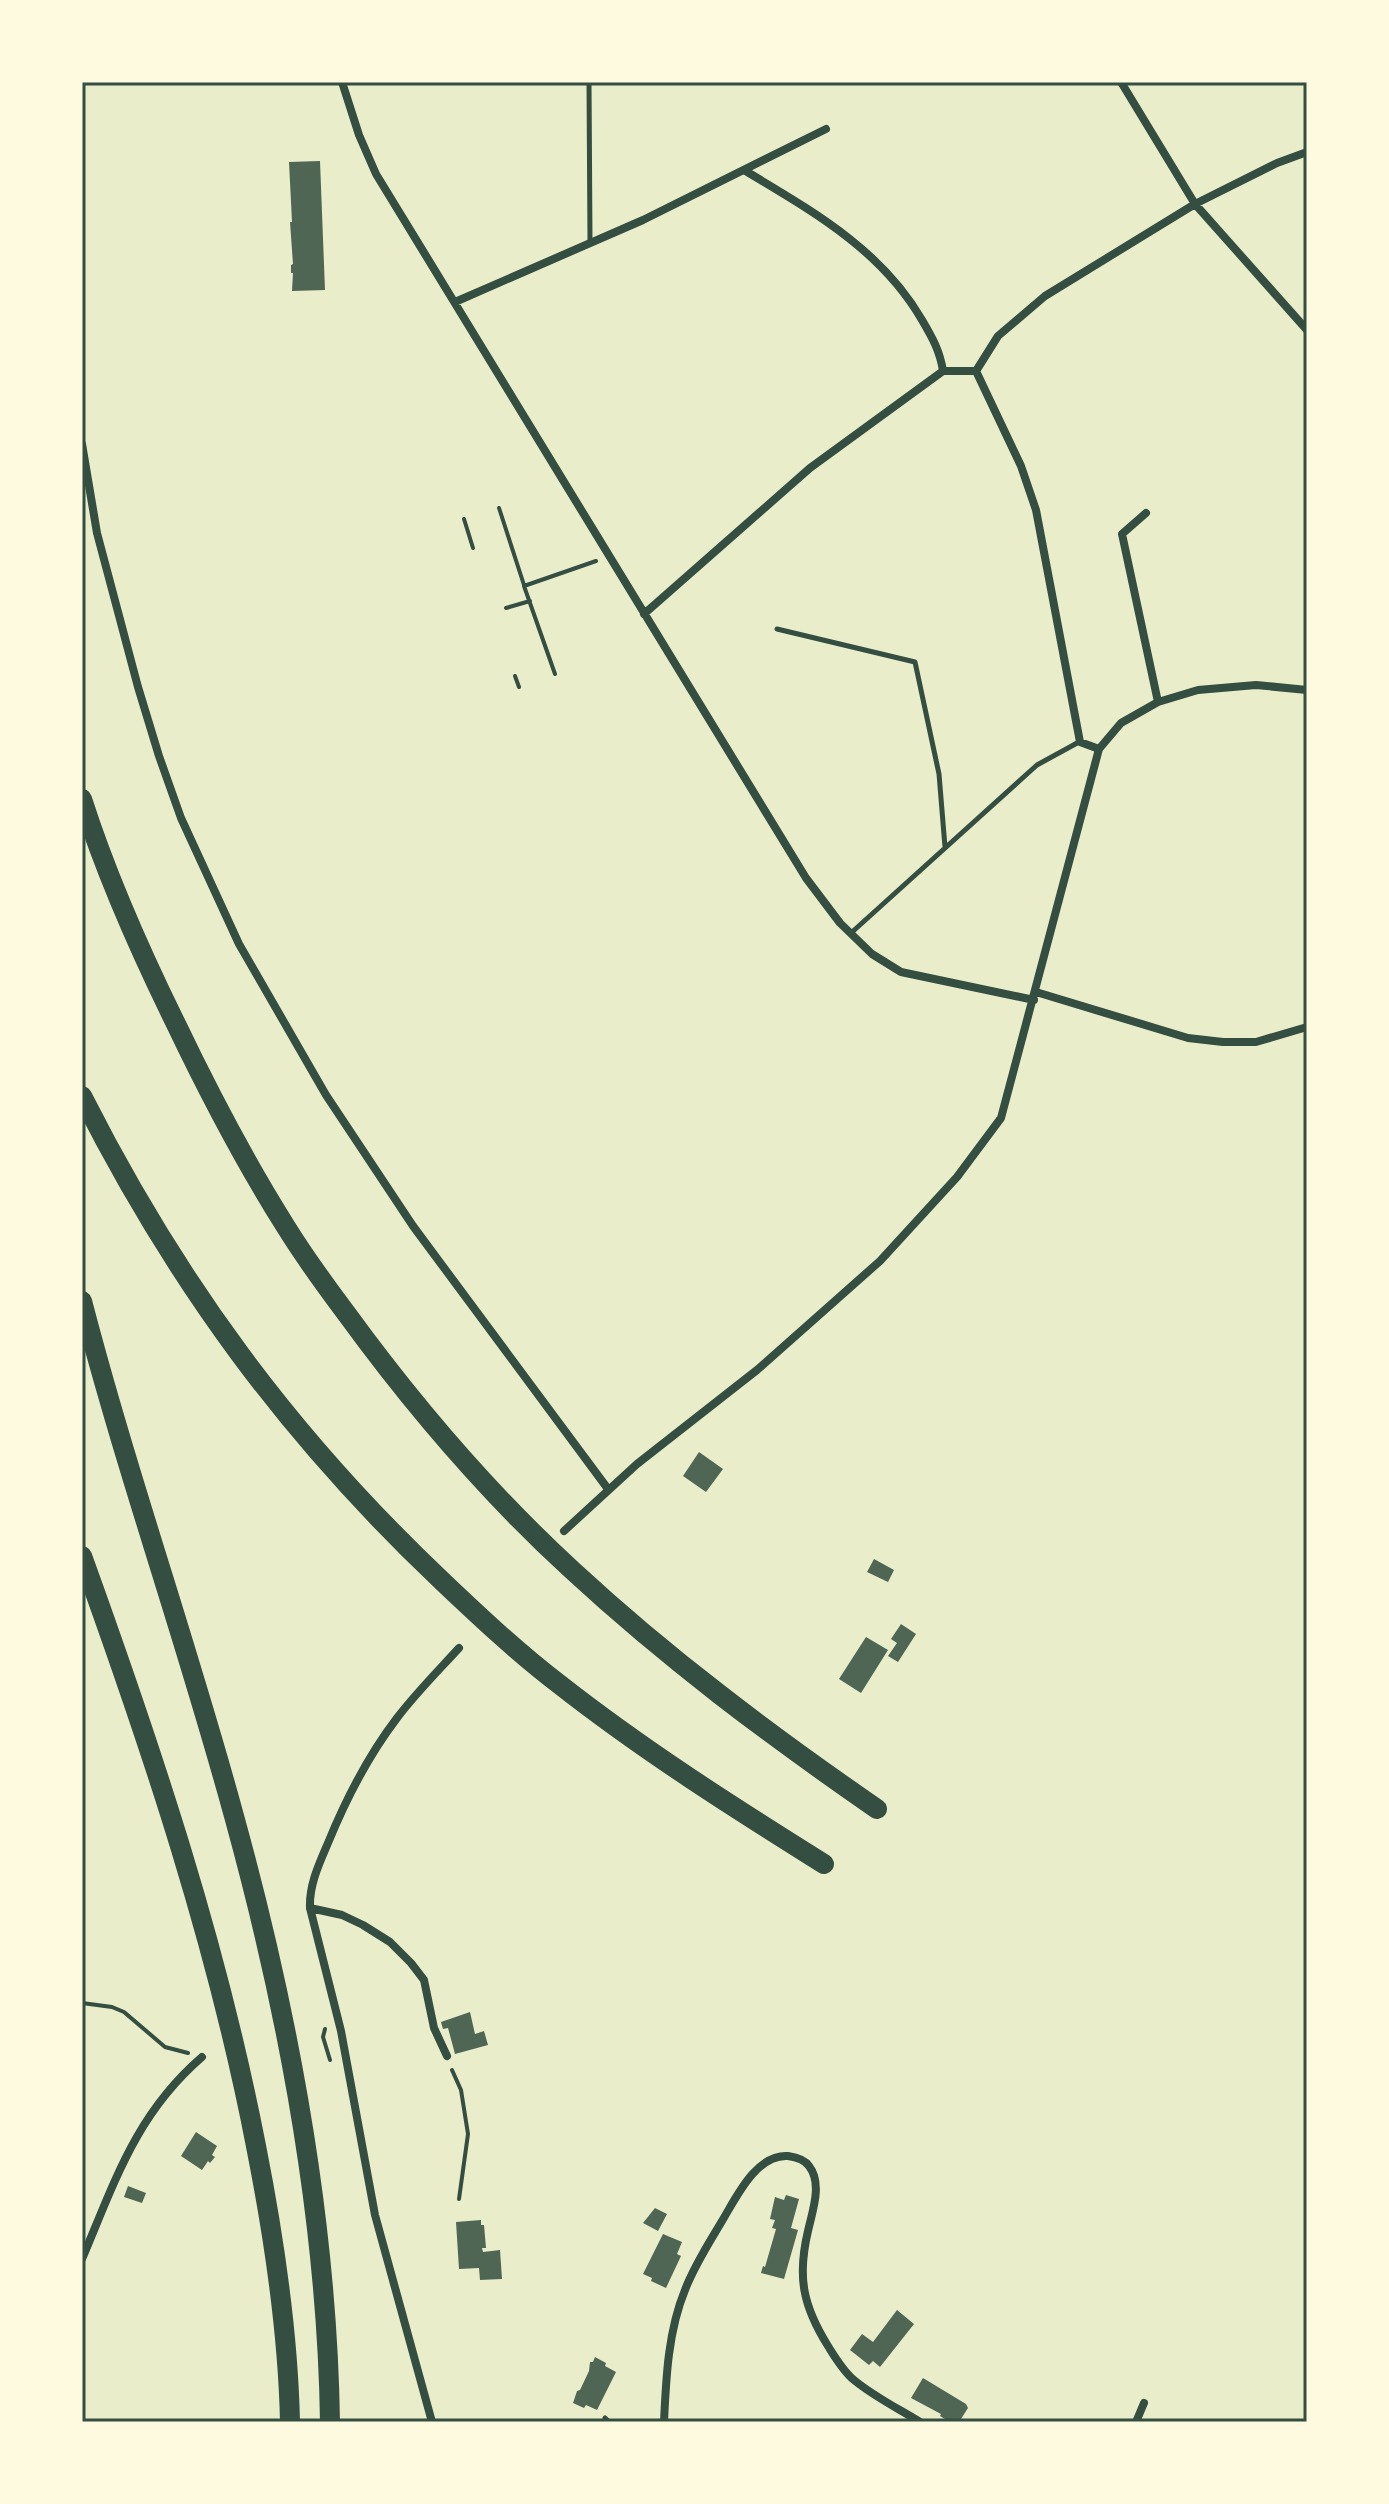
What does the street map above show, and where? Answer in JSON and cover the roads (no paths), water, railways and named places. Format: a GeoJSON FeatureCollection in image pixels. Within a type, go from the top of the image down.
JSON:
{"type":"FeatureCollection","features":[{"type":"Feature","properties":{"kind":"highway"},"geometry":{"type":"LineString","coordinates":[[82,799],[124,912],[216,1104],[287,1229],[380,1360],[466,1462],[570,1568],[698,1679],[877,1809]]}},
{"type":"Feature","properties":{"kind":"highway"},"geometry":{"type":"LineString","coordinates":[[82,1096],[106,1144],[205,1308],[264,1389],[358,1498],[470,1607],[557,1682],[720,1799],[824,1864]]}},
{"type":"Feature","properties":{"kind":"highway"},"geometry":{"type":"LineString","coordinates":[[82,1301],[234,1814],[277,1989],[315,2214],[330,2422]]}},
{"type":"Feature","properties":{"kind":"highway"},"geometry":{"type":"LineString","coordinates":[[82,1556],[173,1819],[227,2013],[249,2108],[275,2254],[287,2360],[290,2422]]}},
{"type":"Feature","properties":{"kind":"street"},"geometry":{"type":"LineString","coordinates":[[342,82],[359,135],[376,174],[806,878],[840,923],[872,954],[901,972],[1035,996],[1200,1039],[1256,1042],[1307,1027]]}},
{"type":"Feature","properties":{"kind":"street"},"geometry":{"type":"LineString","coordinates":[[1121,82],[1195,204],[1307,330]]}},
{"type":"Feature","properties":{"kind":"street"},"geometry":{"type":"LineString","coordinates":[[455,302],[643,220],[826,129]]}},
{"type":"Feature","properties":{"kind":"street"},"geometry":{"type":"LineString","coordinates":[[976,371],[998,336],[1045,296],[1195,204],[1277,163],[1307,152]]}},
{"type":"Feature","properties":{"kind":"street"},"geometry":{"type":"LineString","coordinates":[[744,170],[828,221],[872,257],[908,296],[940,351],[943,371]]}},
{"type":"Feature","properties":{"kind":"street"},"geometry":{"type":"LineString","coordinates":[[644,614],[810,468],[943,371],[976,371]]}},
{"type":"Feature","properties":{"kind":"street"},"geometry":{"type":"LineString","coordinates":[[976,371],[1021,466],[1036,510],[1080,742],[1099,749]]}},
{"type":"Feature","properties":{"kind":"street"},"geometry":{"type":"LineString","coordinates":[[82,444],[97,533],[159,756],[181,818],[239,944],[326,1095],[404,1213],[608,1489]]}},
{"type":"Feature","properties":{"kind":"street"},"geometry":{"type":"LineString","coordinates":[[1146,513],[1122,534],[1158,702]]}},
{"type":"Feature","properties":{"kind":"street"},"geometry":{"type":"LineString","coordinates":[[564,1531],[608,1489],[757,1370],[880,1261],[957,1177],[1001,1118],[1099,749],[1121,723],[1158,702],[1198,690],[1256,685],[1307,690]]}},
{"type":"Feature","properties":{"kind":"street"},"geometry":{"type":"LineString","coordinates":[[432,2422],[375,2215],[341,2031],[310,1908],[310,1897],[316,1872],[337,1821],[363,1770],[411,1700],[459,1648]]}},
{"type":"Feature","properties":{"kind":"street"},"geometry":{"type":"LineString","coordinates":[[310,1908],[342,1915],[363,1925],[390,1942],[411,1963],[424,1980],[434,2028],[447,2056]]}},
{"type":"Feature","properties":{"kind":"street"},"geometry":{"type":"LineString","coordinates":[[82,2259],[129,2146],[176,2081],[202,2057]]}},
{"type":"Feature","properties":{"kind":"street"},"geometry":{"type":"LineString","coordinates":[[664,2422],[665,2389],[684,2291],[699,2260],[751,2176],[767,2161],[782,2156],[796,2157],[809,2165],[814,2179],[815,2199],[806,2239],[802,2284],[807,2307],[820,2333],[852,2379],[920,2422]]}},
{"type":"Feature","properties":{"kind":"street"},"geometry":{"type":"LineString","coordinates":[[1136,2422],[1144,2403]]}},
{"type":"Feature","properties":{"kind":"lane"},"geometry":{"type":"LineString","coordinates":[[589,82],[590,243]]}},
{"type":"Feature","properties":{"kind":"lane"},"geometry":{"type":"LineString","coordinates":[[777,629],[915,662],[939,774],[945,847]]}},
{"type":"Feature","properties":{"kind":"lane"},"geometry":{"type":"LineString","coordinates":[[851,933],[1037,765],[1080,742]]}}]}
